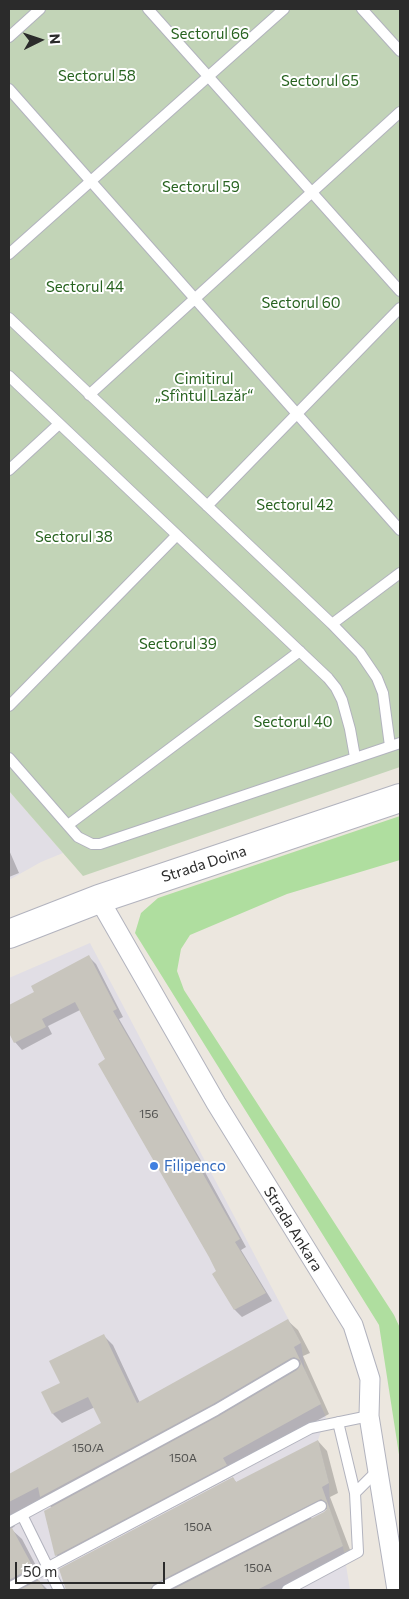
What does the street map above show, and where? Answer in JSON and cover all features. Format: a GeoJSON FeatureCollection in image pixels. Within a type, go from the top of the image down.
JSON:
{"type":"FeatureCollection","features":[{"type":"Feature","properties":{"kind":"main road","name":"Strada Doina"},"geometry":{"type":"LineString","coordinates":[[9,934],[99,899],[400,798]]}},
{"type":"Feature","properties":{"kind":"street","name":"Strada Ankara"},"geometry":{"type":"LineString","coordinates":[[99,899],[216,1103],[353,1326],[370,1379],[370,1416],[397,1590]]}},
{"type":"Feature","properties":{"kind":"lane"},"geometry":{"type":"LineString","coordinates":[[9,37],[40,9]]}},
{"type":"Feature","properties":{"kind":"lane"},"geometry":{"type":"LineString","coordinates":[[148,9],[400,292]]}},
{"type":"Feature","properties":{"kind":"lane"},"geometry":{"type":"LineString","coordinates":[[9,254],[284,9]]}},
{"type":"Feature","properties":{"kind":"lane"},"geometry":{"type":"LineString","coordinates":[[362,9],[400,52]]}},
{"type":"Feature","properties":{"kind":"lane"},"geometry":{"type":"LineString","coordinates":[[9,89],[400,530]]}},
{"type":"Feature","properties":{"kind":"lane"},"geometry":{"type":"LineString","coordinates":[[89,395],[400,112]]}},
{"type":"Feature","properties":{"kind":"lane"},"geometry":{"type":"LineString","coordinates":[[207,506],[400,308]]}},
{"type":"Feature","properties":{"kind":"lane"},"geometry":{"type":"LineString","coordinates":[[9,318],[332,624],[360,653],[378,678],[386,709],[390,746]]}},
{"type":"Feature","properties":{"kind":"lane"},"geometry":{"type":"LineString","coordinates":[[9,376],[176,536],[300,651],[336,688],[342,700],[350,729],[355,757]]}},
{"type":"Feature","properties":{"kind":"lane"},"geometry":{"type":"LineString","coordinates":[[9,470],[59,424]]}},
{"type":"Feature","properties":{"kind":"lane"},"geometry":{"type":"LineString","coordinates":[[9,706],[176,536]]}},
{"type":"Feature","properties":{"kind":"lane"},"geometry":{"type":"LineString","coordinates":[[332,624],[400,573]]}},
{"type":"Feature","properties":{"kind":"lane"},"geometry":{"type":"LineString","coordinates":[[68,825],[300,651]]}},
{"type":"Feature","properties":{"kind":"lane"},"geometry":{"type":"LineString","coordinates":[[9,758],[78,837],[85,841],[100,844],[400,743]]}},
{"type":"Feature","properties":{"kind":"lane"},"geometry":{"type":"LineString","coordinates":[[9,1522],[216,1410],[294,1364]]}},
{"type":"Feature","properties":{"kind":"lane"},"geometry":{"type":"LineString","coordinates":[[9,1588],[311,1428],[370,1416]]}},
{"type":"Feature","properties":{"kind":"lane"},"geometry":{"type":"LineString","coordinates":[[286,1590],[358,1552],[355,1493],[338,1422]]}},
{"type":"Feature","properties":{"kind":"lane"},"geometry":{"type":"LineString","coordinates":[[355,1493],[379,1469]]}},
{"type":"Feature","properties":{"kind":"lane"},"geometry":{"type":"LineString","coordinates":[[157,1590],[321,1506]]}},
{"type":"Feature","properties":{"kind":"lane"},"geometry":{"type":"LineString","coordinates":[[22,1515],[59,1590]]}},
{"type":"Feature","properties":{"kind":"shaded area"},"geometry":{"type":"Polygon","coordinates":[[[9,791],[63,853],[41,862],[9,880],[9,791]]]}},
{"type":"Feature","properties":{"kind":"shaded area"},"geometry":{"type":"Polygon","coordinates":[[[90,943],[301,1343],[305,1370],[326,1417],[318,1440],[329,1483],[330,1510],[343,1546],[350,1590],[9,1590],[9,978],[90,943]]]}},
{"type":"Feature","properties":{"kind":"green space","name":"Cimitirul „Sfîntul Lazăr“"},"geometry":{"type":"Polygon","coordinates":[[[9,9],[400,9],[400,767],[83,876],[9,791],[9,9]]]}},
{"type":"Feature","properties":{"kind":"green space"},"geometry":{"type":"Polygon","coordinates":[[[400,816],[400,860],[287,894],[190,935],[181,949],[177,971],[184,990],[394,1315],[400,1328],[400,1461],[379,1325],[135,933],[141,913],[158,898],[400,816]]]}},
{"type":"Feature","properties":{"kind":"building"},"geometry":{"type":"Polygon","coordinates":[[[89,955],[117,1009],[113,1011],[201,1163],[198,1165],[240,1239],[235,1242],[266,1293],[234,1310],[212,1274],[216,1271],[209,1257],[98,1064],[105,1059],[75,1002],[42,1019],[46,1027],[14,1043],[9,1033],[9,1005],[34,992],[31,986],[89,955]]]}},
{"type":"Feature","properties":{"kind":"building"},"geometry":{"type":"Polygon","coordinates":[[[288,1319],[301,1343],[294,1347],[321,1404],[223,1458],[227,1465],[55,1556],[44,1511],[219,1416],[297,1370],[301,1364],[300,1360],[294,1357],[291,1358],[213,1404],[40,1497],[38,1487],[9,1502],[9,1474],[101,1423],[88,1397],[52,1414],[41,1392],[60,1383],[49,1361],[104,1334],[137,1403],[288,1319]]]}},
{"type":"Feature","properties":{"kind":"building"},"geometry":{"type":"Polygon","coordinates":[[[318,1440],[329,1483],[322,1487],[343,1546],[257,1590],[172,1590],[324,1512],[327,1509],[327,1503],[321,1499],[154,1584],[150,1590],[66,1590],[59,1569],[233,1477],[236,1482],[318,1440]]]}},
{"type":"Feature","properties":{"kind":"building"},"geometry":{"type":"Polygon","coordinates":[[[12,1528],[33,1567],[9,1580],[9,1529],[12,1528]]]}},
{"type":"Feature","properties":{"kind":"building"},"geometry":{"type":"Polygon","coordinates":[[[39,1580],[45,1590],[19,1590],[39,1580]]]}},
{"type":"Feature","properties":{"kind":"place","name":"Filipenco"},"geometry":{"type":"Point","coordinates":[154,1166]}},
{"type":"Feature","properties":{"kind":"park label","name":"Sectorul 66"},"geometry":{"type":"Point","coordinates":[210,34]}},
{"type":"Feature","properties":{"kind":"park label","name":"Sectorul 58"},"geometry":{"type":"Point","coordinates":[97,76]}},
{"type":"Feature","properties":{"kind":"park label","name":"Sectorul 65"},"geometry":{"type":"Point","coordinates":[320,81]}},
{"type":"Feature","properties":{"kind":"park label","name":"Sectorul 59"},"geometry":{"type":"Point","coordinates":[201,187]}},
{"type":"Feature","properties":{"kind":"park label","name":"Sectorul 44"},"geometry":{"type":"Point","coordinates":[85,287]}},
{"type":"Feature","properties":{"kind":"park label","name":"Sectorul 60"},"geometry":{"type":"Point","coordinates":[301,303]}},
{"type":"Feature","properties":{"kind":"park label","name":"Sectorul 42"},"geometry":{"type":"Point","coordinates":[295,505]}},
{"type":"Feature","properties":{"kind":"park label","name":"Sectorul 38"},"geometry":{"type":"Point","coordinates":[74,537]}},
{"type":"Feature","properties":{"kind":"park label","name":"Sectorul 39"},"geometry":{"type":"Point","coordinates":[178,644]}},
{"type":"Feature","properties":{"kind":"park label","name":"Sectorul 40"},"geometry":{"type":"Point","coordinates":[293,722]}}]}
